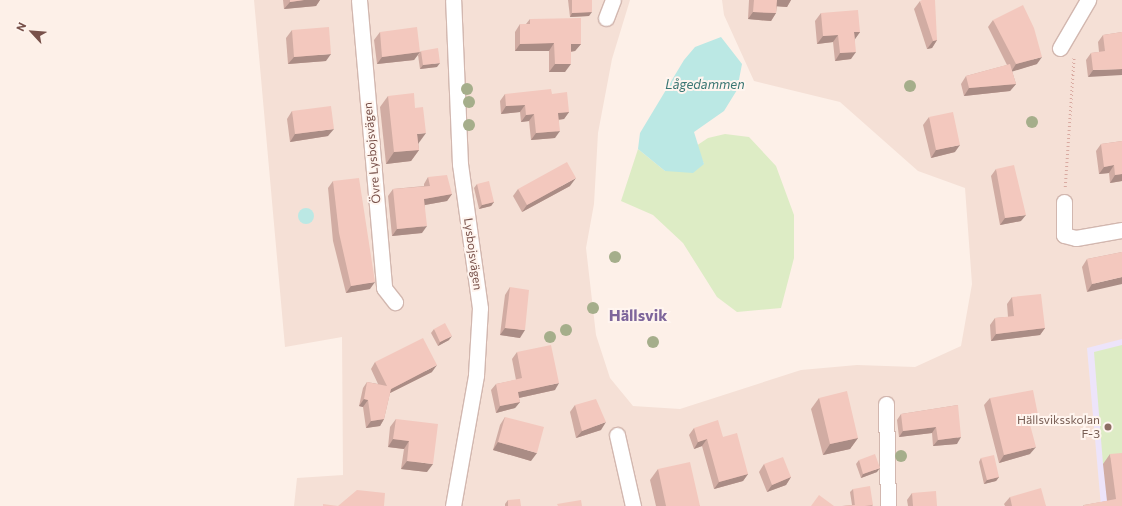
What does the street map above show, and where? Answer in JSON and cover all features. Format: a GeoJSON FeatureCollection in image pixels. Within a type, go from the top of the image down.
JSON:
{"type":"FeatureCollection","features":[{"type":"Feature","properties":{"kind":"street","name":"Övre Lysbojsvägen"},"geometry":{"type":"LineString","coordinates":[[359,0],[384,288],[395,302]]}},
{"type":"Feature","properties":{"kind":"street","name":"Lysbojsvägen"},"geometry":{"type":"LineString","coordinates":[[453,0],[460,164],[480,308],[476,376],[453,506]]}},
{"type":"Feature","properties":{"kind":"street"},"geometry":{"type":"LineString","coordinates":[[606,18],[613,0]]}},
{"type":"Feature","properties":{"kind":"street"},"geometry":{"type":"LineString","coordinates":[[1068,48],[1088,0]]}},
{"type":"Feature","properties":{"kind":"street"},"geometry":{"type":"LineString","coordinates":[[1064,202],[1064,235],[1076,238],[1122,230]]}},
{"type":"Feature","properties":{"kind":"street"},"geometry":{"type":"LineString","coordinates":[[886,404],[888,506]]}},
{"type":"Feature","properties":{"kind":"street"},"geometry":{"type":"LineString","coordinates":[[617,435],[633,506]]}},
{"type":"Feature","properties":{"kind":"path"},"geometry":{"type":"LineString","coordinates":[[1064,202],[1068,48]]}},
{"type":"Feature","properties":{"kind":"shaded area"},"geometry":{"type":"Polygon","coordinates":[[[254,0],[630,0],[612,59],[598,133],[594,204],[586,248],[596,335],[610,378],[633,406],[680,409],[801,370],[857,365],[915,367],[961,346],[972,284],[965,188],[918,171],[840,102],[754,81],[724,15],[722,0],[1122,0],[1122,506],[294,506],[297,478],[343,475],[342,337],[285,347],[254,0]]]}},
{"type":"Feature","properties":{"kind":"shaded area","name":"Hällsviksskolan F-3"},"geometry":{"type":"Polygon","coordinates":[[[1122,339],[1122,506],[1101,506],[1087,348],[1122,339]]]}},
{"type":"Feature","properties":{"kind":"green space"},"geometry":{"type":"Polygon","coordinates":[[[725,134],[749,137],[776,166],[794,215],[794,258],[781,308],[737,312],[717,297],[683,243],[653,215],[621,201],[638,149],[665,171],[704,164],[696,146],[708,138],[725,134]]]}},
{"type":"Feature","properties":{"kind":"green space"},"geometry":{"type":"Polygon","coordinates":[[[1122,345],[1122,462],[1103,464],[1094,352],[1122,345]]]}},
{"type":"Feature","properties":{"kind":"water","name":"Lågedammen"},"geometry":{"type":"Polygon","coordinates":[[[721,37],[742,64],[737,90],[724,111],[694,132],[704,164],[693,173],[665,171],[638,149],[640,133],[684,60],[695,47],[721,37]]]}},
{"type":"Feature","properties":{"kind":"water"},"geometry":{"type":"Polygon","coordinates":[[[306,208],[313,213],[314,216],[309,223],[306,224],[299,219],[298,216],[303,209],[306,208]]]}},
{"type":"Feature","properties":{"kind":"building"},"geometry":{"type":"Polygon","coordinates":[[[290,0],[304,0],[290,2],[290,0]]]}},
{"type":"Feature","properties":{"kind":"building"},"geometry":{"type":"Polygon","coordinates":[[[572,0],[592,0],[592,12],[572,13],[572,0]]]}},
{"type":"Feature","properties":{"kind":"building"},"geometry":{"type":"Polygon","coordinates":[[[754,0],[777,0],[776,13],[753,12],[754,0]]]}},
{"type":"Feature","properties":{"kind":"building"},"geometry":{"type":"Polygon","coordinates":[[[935,0],[937,40],[933,41],[920,1],[935,0]]]}},
{"type":"Feature","properties":{"kind":"building"},"geometry":{"type":"Polygon","coordinates":[[[1023,5],[1034,28],[1042,57],[1016,64],[993,20],[1023,5]]]}},
{"type":"Feature","properties":{"kind":"building"},"geometry":{"type":"Polygon","coordinates":[[[858,10],[860,32],[854,32],[856,52],[840,53],[838,35],[823,36],[821,13],[858,10]]]}},
{"type":"Feature","properties":{"kind":"building"},"geometry":{"type":"Polygon","coordinates":[[[581,18],[581,44],[571,44],[571,64],[555,64],[554,43],[520,44],[520,24],[530,24],[530,19],[581,18]]]}},
{"type":"Feature","properties":{"kind":"building"},"geometry":{"type":"Polygon","coordinates":[[[329,27],[331,54],[294,57],[292,30],[329,27]]]}},
{"type":"Feature","properties":{"kind":"building"},"geometry":{"type":"Polygon","coordinates":[[[417,27],[420,52],[382,57],[380,32],[417,27]]]}},
{"type":"Feature","properties":{"kind":"building"},"geometry":{"type":"Polygon","coordinates":[[[1122,32],[1122,69],[1093,70],[1091,53],[1105,51],[1103,35],[1122,32]]]}},
{"type":"Feature","properties":{"kind":"building"},"geometry":{"type":"Polygon","coordinates":[[[438,48],[440,63],[423,65],[421,51],[438,48]]]}},
{"type":"Feature","properties":{"kind":"building"},"geometry":{"type":"Polygon","coordinates":[[[1010,64],[1016,84],[969,88],[966,76],[1010,64]]]}},
{"type":"Feature","properties":{"kind":"building"},"geometry":{"type":"Polygon","coordinates":[[[551,89],[552,94],[567,92],[569,112],[558,113],[560,131],[536,133],[534,114],[526,115],[525,105],[506,106],[505,94],[551,89]]]}},
{"type":"Feature","properties":{"kind":"building"},"geometry":{"type":"Polygon","coordinates":[[[414,93],[415,108],[423,107],[426,133],[417,134],[419,150],[394,152],[388,96],[414,93]]]}},
{"type":"Feature","properties":{"kind":"building"},"geometry":{"type":"Polygon","coordinates":[[[331,106],[334,129],[295,134],[292,111],[331,106]]]}},
{"type":"Feature","properties":{"kind":"building"},"geometry":{"type":"Polygon","coordinates":[[[953,112],[960,145],[936,150],[929,117],[953,112]]]}},
{"type":"Feature","properties":{"kind":"building"},"geometry":{"type":"Polygon","coordinates":[[[1122,141],[1122,174],[1115,175],[1114,165],[1104,167],[1101,144],[1122,141]]]}},
{"type":"Feature","properties":{"kind":"building"},"geometry":{"type":"Polygon","coordinates":[[[567,162],[576,178],[527,205],[518,189],[567,162]]]}},
{"type":"Feature","properties":{"kind":"building"},"geometry":{"type":"Polygon","coordinates":[[[1014,165],[1026,215],[1005,218],[996,169],[1014,165]]]}},
{"type":"Feature","properties":{"kind":"building"},"geometry":{"type":"Polygon","coordinates":[[[447,175],[452,194],[424,199],[427,226],[397,229],[393,189],[430,186],[428,177],[447,175]]]}},
{"type":"Feature","properties":{"kind":"building"},"geometry":{"type":"Polygon","coordinates":[[[359,178],[375,282],[351,286],[339,233],[333,181],[359,178]]]}},
{"type":"Feature","properties":{"kind":"building"},"geometry":{"type":"Polygon","coordinates":[[[489,181],[494,202],[482,205],[477,184],[489,181]]]}},
{"type":"Feature","properties":{"kind":"building"},"geometry":{"type":"Polygon","coordinates":[[[1122,252],[1122,277],[1092,284],[1087,259],[1122,252]]]}},
{"type":"Feature","properties":{"kind":"building"},"geometry":{"type":"Polygon","coordinates":[[[510,287],[529,290],[525,330],[505,328],[510,287]]]}},
{"type":"Feature","properties":{"kind":"building"},"geometry":{"type":"Polygon","coordinates":[[[1041,294],[1045,328],[996,334],[995,318],[1014,316],[1012,297],[1041,294]]]}},
{"type":"Feature","properties":{"kind":"building"},"geometry":{"type":"Polygon","coordinates":[[[445,323],[452,336],[440,342],[434,329],[445,323]]]}},
{"type":"Feature","properties":{"kind":"building"},"geometry":{"type":"Polygon","coordinates":[[[423,338],[437,365],[391,389],[384,419],[371,421],[368,400],[364,399],[367,382],[387,386],[375,362],[423,338]]]}},
{"type":"Feature","properties":{"kind":"building"},"geometry":{"type":"Polygon","coordinates":[[[551,345],[559,383],[518,392],[520,402],[500,406],[496,384],[522,378],[517,352],[551,345]]]}},
{"type":"Feature","properties":{"kind":"building"},"geometry":{"type":"Polygon","coordinates":[[[1033,390],[1038,415],[1028,417],[1036,447],[1004,455],[990,398],[1033,390]]]}},
{"type":"Feature","properties":{"kind":"building"},"geometry":{"type":"Polygon","coordinates":[[[847,391],[858,438],[830,444],[819,398],[847,391]]]}},
{"type":"Feature","properties":{"kind":"building"},"geometry":{"type":"Polygon","coordinates":[[[596,399],[606,422],[582,431],[575,405],[596,399]]]}},
{"type":"Feature","properties":{"kind":"building"},"geometry":{"type":"Polygon","coordinates":[[[958,405],[961,437],[938,440],[936,427],[903,431],[901,414],[958,405]]]}},
{"type":"Feature","properties":{"kind":"building"},"geometry":{"type":"Polygon","coordinates":[[[505,417],[544,427],[537,453],[498,442],[505,417]]]}},
{"type":"Feature","properties":{"kind":"building"},"geometry":{"type":"Polygon","coordinates":[[[396,419],[438,424],[433,464],[407,461],[409,441],[393,439],[396,419]]]}},
{"type":"Feature","properties":{"kind":"building"},"geometry":{"type":"Polygon","coordinates":[[[718,420],[723,437],[737,433],[748,474],[719,482],[707,439],[698,442],[694,428],[718,420]]]}},
{"type":"Feature","properties":{"kind":"building"},"geometry":{"type":"Polygon","coordinates":[[[1122,453],[1122,506],[1084,506],[1116,499],[1110,454],[1122,453]]]}},
{"type":"Feature","properties":{"kind":"building"},"geometry":{"type":"Polygon","coordinates":[[[875,454],[880,468],[863,474],[859,460],[875,454]]]}},
{"type":"Feature","properties":{"kind":"building"},"geometry":{"type":"Polygon","coordinates":[[[994,455],[999,477],[987,480],[981,458],[994,455]]]}},
{"type":"Feature","properties":{"kind":"building"},"geometry":{"type":"Polygon","coordinates":[[[783,457],[791,477],[772,485],[764,464],[783,457]]]}},
{"type":"Feature","properties":{"kind":"building"},"geometry":{"type":"Polygon","coordinates":[[[690,462],[700,506],[666,506],[658,469],[690,462]]]}},
{"type":"Feature","properties":{"kind":"building"},"geometry":{"type":"Polygon","coordinates":[[[870,486],[873,505],[855,506],[853,489],[870,486]]]}},
{"type":"Feature","properties":{"kind":"building"},"geometry":{"type":"Polygon","coordinates":[[[1041,488],[1046,506],[1012,506],[1010,497],[1041,488]]]}},
{"type":"Feature","properties":{"kind":"building"},"geometry":{"type":"Polygon","coordinates":[[[357,490],[385,493],[384,506],[338,506],[357,490]]]}},
{"type":"Feature","properties":{"kind":"building"},"geometry":{"type":"Polygon","coordinates":[[[936,491],[937,506],[913,506],[912,493],[936,491]]]}},
{"type":"Feature","properties":{"kind":"building"},"geometry":{"type":"Polygon","coordinates":[[[819,495],[834,506],[811,506],[819,495]]]}},
{"type":"Feature","properties":{"kind":"building"},"geometry":{"type":"Polygon","coordinates":[[[520,499],[521,506],[508,506],[508,500],[520,499]]]}},
{"type":"Feature","properties":{"kind":"building"},"geometry":{"type":"Polygon","coordinates":[[[581,500],[582,506],[558,506],[557,504],[581,500]]]}},
{"type":"Feature","properties":{"kind":"building"},"geometry":{"type":"Polygon","coordinates":[[[323,504],[338,506],[323,506],[323,504]]]}},
{"type":"Feature","properties":{"kind":"place","name":"Hällsviksskolan F-3"},"geometry":{"type":"Point","coordinates":[1108,427]}},
{"type":"Feature","properties":{"kind":"district","name":"Hällsvik"},"geometry":{"type":"Point","coordinates":[638,315]}}]}
